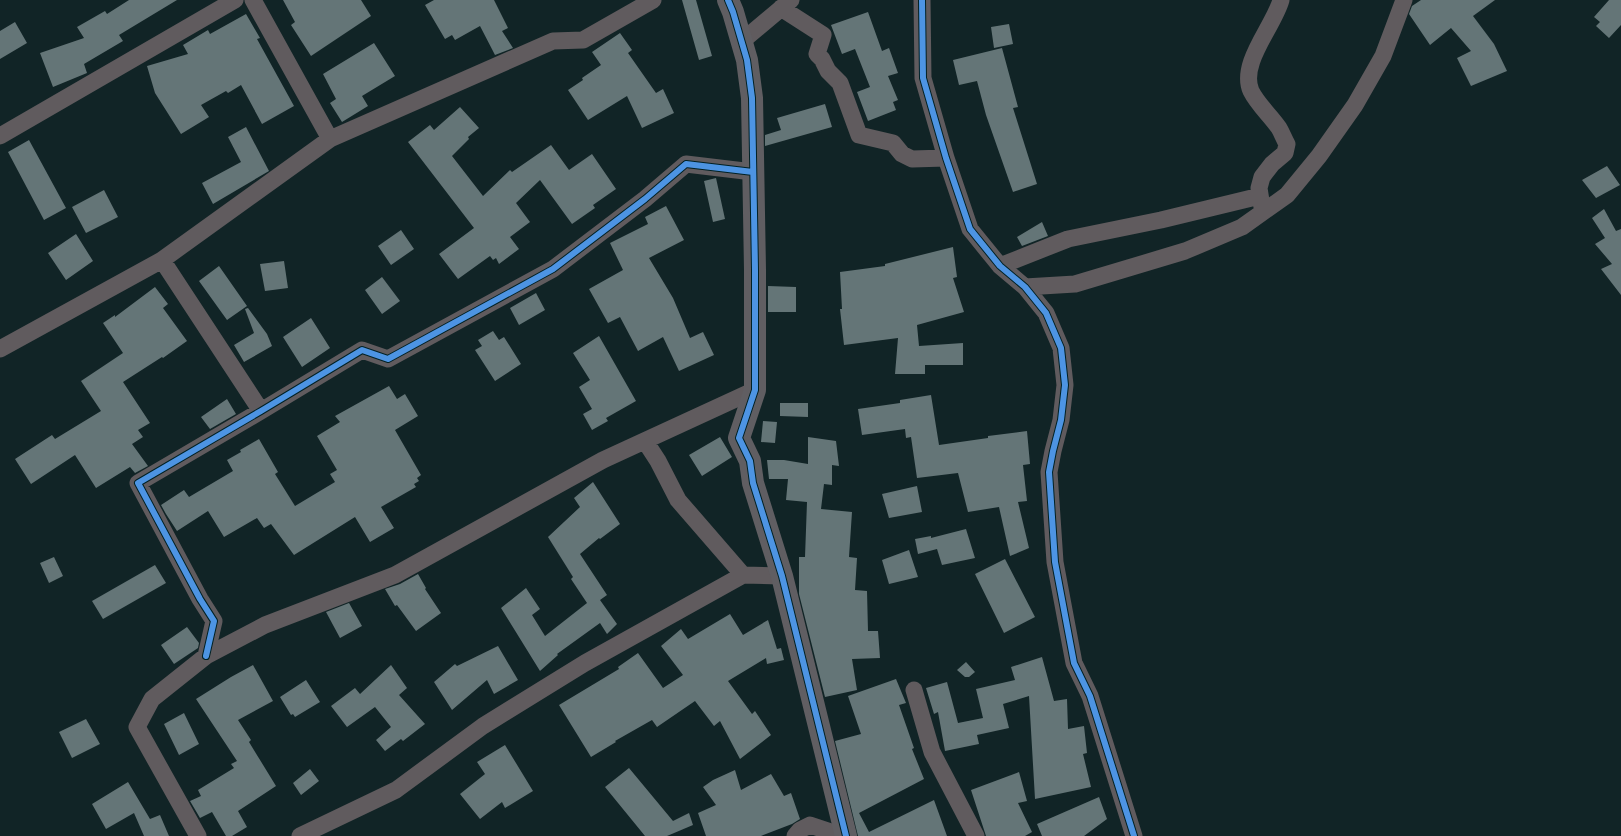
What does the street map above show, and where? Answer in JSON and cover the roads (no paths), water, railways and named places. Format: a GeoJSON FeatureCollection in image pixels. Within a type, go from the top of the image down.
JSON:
{"type":"FeatureCollection","features":[{"type":"Feature","properties":{"kind":"street"},"geometry":{"type":"LineString","coordinates":[[0,136],[235,0]]}},
{"type":"Feature","properties":{"kind":"street"},"geometry":{"type":"LineString","coordinates":[[253,0],[330,139]]}},
{"type":"Feature","properties":{"kind":"street"},"geometry":{"type":"LineString","coordinates":[[0,349],[162,260],[330,139],[553,41],[583,40],[653,0]]}},
{"type":"Feature","properties":{"kind":"street"},"geometry":{"type":"LineString","coordinates":[[728,0],[747,60],[752,98],[755,270],[754,390],[739,438],[750,461],[753,483],[782,576],[844,836]]}},
{"type":"Feature","properties":{"kind":"street"},"geometry":{"type":"LineString","coordinates":[[922,0],[923,78],[946,158],[970,229],[1000,266],[1025,287],[1046,313],[1061,348],[1065,385],[1061,420],[1049,472],[1055,562],[1074,663],[1090,696],[1134,836]]}},
{"type":"Feature","properties":{"kind":"street"},"geometry":{"type":"LineString","coordinates":[[1262,213],[1259,188],[1262,177],[1272,164],[1285,153],[1287,144],[1278,128],[1261,107],[1251,90],[1249,71],[1258,47],[1278,11],[1281,0]]}},
{"type":"Feature","properties":{"kind":"street"},"geometry":{"type":"LineString","coordinates":[[1025,287],[1075,284],[1185,251],[1242,227],[1287,195],[1320,156],[1355,105],[1383,56],[1404,0]]}},
{"type":"Feature","properties":{"kind":"street"},"geometry":{"type":"LineString","coordinates":[[741,42],[786,4],[824,35],[817,54],[822,59],[828,71],[840,83],[859,135],[893,143],[902,154],[912,159],[946,158]]}},
{"type":"Feature","properties":{"kind":"street"},"geometry":{"type":"LineString","coordinates":[[206,656],[214,621],[200,599],[138,483],[362,350],[388,359],[553,269],[645,199],[686,164],[753,172]]}},
{"type":"Feature","properties":{"kind":"street"},"geometry":{"type":"LineString","coordinates":[[1000,266],[1068,239],[1162,220],[1260,196]]}},
{"type":"Feature","properties":{"kind":"street"},"geometry":{"type":"LineString","coordinates":[[162,260],[261,411]]}},
{"type":"Feature","properties":{"kind":"street"},"geometry":{"type":"LineString","coordinates":[[198,836],[137,728],[152,700],[206,656],[265,625],[395,575],[603,460],[754,390]]}},
{"type":"Feature","properties":{"kind":"street"},"geometry":{"type":"LineString","coordinates":[[645,441],[678,500],[743,575]]}},
{"type":"Feature","properties":{"kind":"street"},"geometry":{"type":"LineString","coordinates":[[300,836],[396,790],[483,726],[585,663],[743,575],[782,576]]}},
{"type":"Feature","properties":{"kind":"street"},"geometry":{"type":"LineString","coordinates":[[914,690],[932,752],[976,836]]}},
{"type":"Feature","properties":{"kind":"street"},"geometry":{"type":"LineString","coordinates":[[795,836],[800,830],[810,825],[844,836]]}}]}
